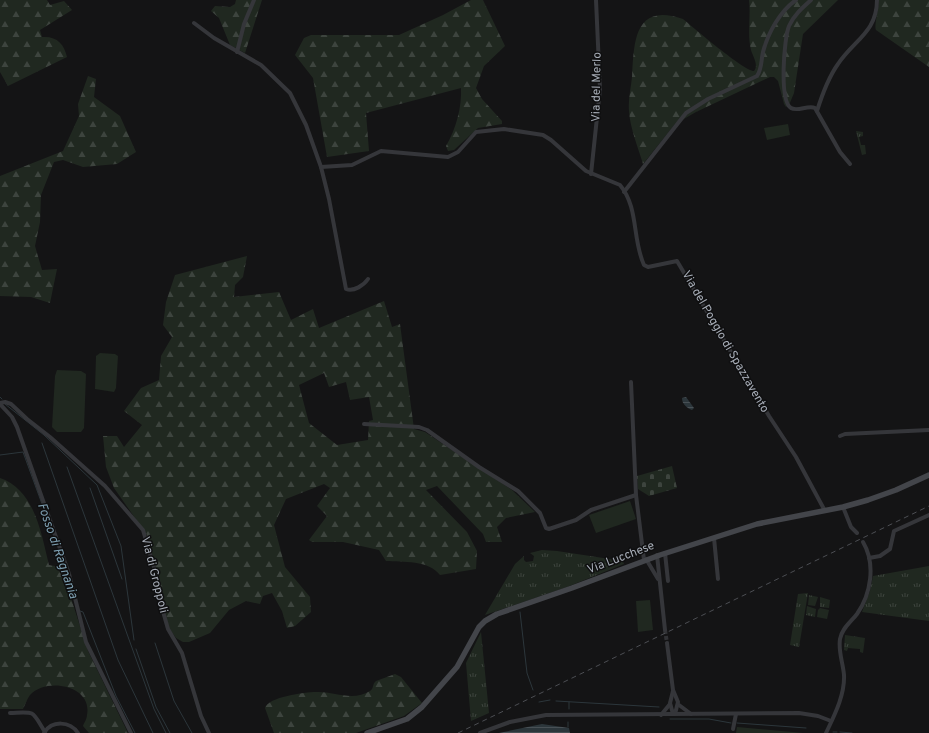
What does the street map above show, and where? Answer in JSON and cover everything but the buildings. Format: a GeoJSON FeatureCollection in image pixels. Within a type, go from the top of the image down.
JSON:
{"type":"FeatureCollection","features":[{"type":"Feature","properties":{"kind":"street"},"geometry":{"type":"LineString","coordinates":[[237,52],[244,24],[254,0]]}},
{"type":"Feature","properties":{"kind":"street","name":"Via del Merlo"},"geometry":{"type":"LineString","coordinates":[[591,174],[600,89],[596,0]]}},
{"type":"Feature","properties":{"kind":"street"},"geometry":{"type":"LineString","coordinates":[[624,192],[686,113],[708,99],[757,76],[764,51],[778,19],[796,0]]}},
{"type":"Feature","properties":{"kind":"street"},"geometry":{"type":"LineString","coordinates":[[811,0],[794,17],[786,32],[783,79],[790,107],[793,109],[813,107],[817,111],[840,152],[850,164]]}},
{"type":"Feature","properties":{"kind":"street"},"geometry":{"type":"LineString","coordinates":[[817,111],[831,74],[839,62],[871,26],[877,14],[878,0]]}},
{"type":"Feature","properties":{"kind":"street"},"geometry":{"type":"LineString","coordinates":[[194,23],[214,38],[261,66],[290,93],[306,125],[321,167],[329,199],[346,289],[355,289],[365,283],[368,279]]}},
{"type":"Feature","properties":{"kind":"street","name":"Via del Poggio di Spazzavento"},"geometry":{"type":"LineString","coordinates":[[321,167],[352,165],[381,151],[448,156],[458,152],[476,132],[504,129],[543,135],[551,140],[580,168],[591,174],[618,184],[624,192],[632,209],[640,256],[644,265],[648,267],[677,261],[768,416],[796,457],[825,511]]}},
{"type":"Feature","properties":{"kind":"street"},"geometry":{"type":"LineString","coordinates":[[631,382],[636,496],[645,560],[659,581]]}},
{"type":"Feature","properties":{"kind":"street","name":"Via di Groppoli"},"geometry":{"type":"LineString","coordinates":[[0,403],[4,402],[11,404],[50,437],[105,486],[143,530],[157,579],[160,601],[168,629],[182,653],[201,716],[209,733]]}},
{"type":"Feature","properties":{"kind":"street","name":"Via di Groppoli"},"geometry":{"type":"LineString","coordinates":[[0,403],[12,417],[17,427],[69,574],[86,642],[131,733]]}},
{"type":"Feature","properties":{"kind":"street"},"geometry":{"type":"LineString","coordinates":[[364,424],[418,427],[427,430],[479,468],[518,491],[540,513],[546,528],[549,529],[576,520],[591,510],[636,496]]}},
{"type":"Feature","properties":{"kind":"street"},"geometry":{"type":"LineString","coordinates":[[840,436],[853,433],[929,430]]}},
{"type":"Feature","properties":{"kind":"street","name":"Via Lucchese"},"geometry":{"type":"LineString","coordinates":[[367,733],[407,719],[426,704],[457,667],[475,632],[487,619],[658,555],[769,521],[843,507],[886,494],[929,475]]}},
{"type":"Feature","properties":{"kind":"street"},"geometry":{"type":"LineString","coordinates":[[843,507],[852,528],[857,533]]}},
{"type":"Feature","properties":{"kind":"street"},"geometry":{"type":"LineString","coordinates":[[869,558],[880,556],[890,549],[894,531],[929,515]]}},
{"type":"Feature","properties":{"kind":"street"},"geometry":{"type":"LineString","coordinates":[[714,538],[718,579]]}},
{"type":"Feature","properties":{"kind":"street"},"geometry":{"type":"LineString","coordinates":[[826,733],[844,680],[840,638],[844,628],[863,603],[870,584],[869,558],[863,542]]}},
{"type":"Feature","properties":{"kind":"street"},"geometry":{"type":"LineString","coordinates":[[665,553],[668,581]]}},
{"type":"Feature","properties":{"kind":"street"},"geometry":{"type":"LineString","coordinates":[[658,555],[659,581],[665,630]]}},
{"type":"Feature","properties":{"kind":"street"},"geometry":{"type":"LineString","coordinates":[[667,643],[673,690],[679,706],[693,714]]}},
{"type":"Feature","properties":{"kind":"street"},"geometry":{"type":"LineString","coordinates":[[661,715],[670,704],[673,690]]}},
{"type":"Feature","properties":{"kind":"street"},"geometry":{"type":"LineString","coordinates":[[670,704],[674,714]]}},
{"type":"Feature","properties":{"kind":"street"},"geometry":{"type":"LineString","coordinates":[[674,714],[679,706]]}},
{"type":"Feature","properties":{"kind":"street"},"geometry":{"type":"LineString","coordinates":[[10,713],[26,712],[34,714],[38,718],[44,732],[52,726],[64,724],[71,726],[78,733]]}},
{"type":"Feature","properties":{"kind":"street"},"geometry":{"type":"LineString","coordinates":[[480,733],[510,722],[546,715],[805,713],[831,721]]}},
{"type":"Feature","properties":{"kind":"street"},"geometry":{"type":"LineString","coordinates":[[733,729],[736,714]]}},
{"type":"Feature","properties":{"kind":"green space"},"geometry":{"type":"Polygon","coordinates":[[[0,0],[47,0],[50,5],[64,1],[72,10],[40,30],[42,37],[56,39],[62,45],[67,57],[8,86],[0,72],[0,0]]]}},
{"type":"Feature","properties":{"kind":"green space"},"geometry":{"type":"Polygon","coordinates":[[[236,0],[262,0],[245,53],[230,45],[219,18],[211,11],[215,6],[230,7],[235,4],[236,0]]]}},
{"type":"Feature","properties":{"kind":"green space"},"geometry":{"type":"Polygon","coordinates":[[[471,0],[483,0],[505,46],[484,66],[476,88],[482,99],[502,121],[502,124],[478,128],[454,150],[448,151],[446,146],[458,118],[461,88],[366,113],[369,151],[327,157],[313,78],[295,55],[304,38],[311,35],[399,35],[443,15],[471,0]]]}},
{"type":"Feature","properties":{"kind":"green space"},"geometry":{"type":"Polygon","coordinates":[[[749,0],[838,0],[803,34],[794,93],[789,105],[786,107],[784,104],[778,81],[774,77],[770,77],[696,112],[675,124],[643,164],[633,131],[629,107],[634,51],[640,28],[646,21],[655,16],[667,15],[683,19],[730,57],[754,71],[756,64],[749,38],[749,0]]]}},
{"type":"Feature","properties":{"kind":"green space"},"geometry":{"type":"Polygon","coordinates":[[[879,0],[929,0],[929,67],[876,30],[879,0]]]}},
{"type":"Feature","properties":{"kind":"green space"},"geometry":{"type":"Polygon","coordinates":[[[88,76],[96,79],[94,97],[120,116],[136,152],[117,164],[83,167],[63,160],[54,162],[41,195],[40,222],[35,246],[42,270],[57,269],[50,303],[31,297],[0,296],[0,176],[63,151],[79,116],[78,104],[88,76]]]}},
{"type":"Feature","properties":{"kind":"green space"},"geometry":{"type":"Polygon","coordinates":[[[788,124],[790,135],[767,140],[764,128],[788,124]]]}},
{"type":"Feature","properties":{"kind":"green space"},"geometry":{"type":"Polygon","coordinates":[[[856,131],[863,132],[863,136],[859,137],[861,145],[865,145],[866,154],[862,155],[856,131]]]}},
{"type":"Feature","properties":{"kind":"green space"},"geometry":{"type":"Polygon","coordinates":[[[247,256],[243,277],[235,285],[234,297],[279,292],[291,320],[313,309],[319,328],[384,301],[392,327],[400,324],[414,429],[425,432],[512,490],[535,512],[506,518],[497,527],[502,542],[486,542],[483,534],[437,486],[426,490],[467,532],[477,551],[476,569],[440,575],[435,570],[423,564],[386,561],[379,550],[343,542],[312,542],[309,540],[327,516],[317,506],[330,488],[324,484],[286,499],[274,525],[285,567],[310,597],[311,612],[295,626],[287,628],[282,611],[272,593],[263,596],[260,604],[246,601],[229,610],[210,633],[189,642],[183,642],[176,638],[169,628],[162,601],[160,583],[147,535],[114,488],[106,467],[103,436],[117,436],[124,447],[142,425],[124,411],[141,388],[159,380],[161,356],[172,337],[163,325],[166,302],[175,275],[247,256]],[[324,373],[299,385],[309,423],[337,445],[368,440],[369,421],[373,420],[369,397],[350,400],[346,382],[329,387],[324,373]]]}},
{"type":"Feature","properties":{"kind":"green space"},"geometry":{"type":"Polygon","coordinates":[[[100,353],[115,354],[118,356],[116,388],[114,392],[95,389],[96,356],[100,353]]]}},
{"type":"Feature","properties":{"kind":"green space"},"geometry":{"type":"Polygon","coordinates":[[[57,370],[81,371],[86,374],[84,428],[81,432],[57,432],[52,427],[55,376],[57,370]]]}},
{"type":"Feature","properties":{"kind":"green space"},"geometry":{"type":"Polygon","coordinates":[[[672,466],[677,488],[649,496],[638,489],[637,476],[672,466]]]}},
{"type":"Feature","properties":{"kind":"green space"},"geometry":{"type":"Polygon","coordinates":[[[0,478],[12,484],[29,502],[35,514],[49,565],[61,567],[88,651],[128,733],[89,733],[83,726],[87,716],[87,705],[83,697],[76,691],[67,687],[46,686],[37,689],[30,695],[23,709],[0,709],[0,478]]]}},
{"type":"Feature","properties":{"kind":"green space"},"geometry":{"type":"Polygon","coordinates":[[[630,501],[636,519],[596,533],[589,515],[630,501]]]}},
{"type":"Feature","properties":{"kind":"green space"},"geometry":{"type":"Polygon","coordinates":[[[542,550],[623,561],[624,564],[567,587],[485,615],[515,564],[524,556],[524,560],[526,562],[533,561],[534,556],[530,553],[542,550]]]}},
{"type":"Feature","properties":{"kind":"green space"},"geometry":{"type":"Polygon","coordinates":[[[929,566],[929,621],[862,612],[870,591],[873,576],[929,566]]]}},
{"type":"Feature","properties":{"kind":"green space"},"geometry":{"type":"Polygon","coordinates":[[[808,593],[799,647],[790,645],[798,594],[808,593]]]}},
{"type":"Feature","properties":{"kind":"green space"},"geometry":{"type":"Polygon","coordinates":[[[809,595],[818,597],[815,606],[808,605],[809,595]]]}},
{"type":"Feature","properties":{"kind":"green space"},"geometry":{"type":"Polygon","coordinates":[[[820,597],[830,600],[829,608],[820,607],[820,597]]]}},
{"type":"Feature","properties":{"kind":"green space"},"geometry":{"type":"Polygon","coordinates":[[[650,600],[653,630],[638,632],[636,601],[650,600]]]}},
{"type":"Feature","properties":{"kind":"green space"},"geometry":{"type":"Polygon","coordinates":[[[807,606],[816,609],[815,617],[806,615],[807,606]]]}},
{"type":"Feature","properties":{"kind":"green space"},"geometry":{"type":"Polygon","coordinates":[[[820,608],[829,610],[827,619],[817,617],[818,610],[820,608]]]}},
{"type":"Feature","properties":{"kind":"green space"},"geometry":{"type":"Polygon","coordinates":[[[481,632],[489,713],[471,721],[466,663],[481,632]]]}},
{"type":"Feature","properties":{"kind":"green space"},"geometry":{"type":"Polygon","coordinates":[[[845,635],[865,638],[863,653],[860,652],[860,649],[848,648],[847,651],[844,650],[845,635]]]}},
{"type":"Feature","properties":{"kind":"green space"},"geometry":{"type":"Polygon","coordinates":[[[395,674],[401,677],[422,703],[404,716],[356,733],[274,733],[265,708],[273,701],[296,694],[311,692],[357,696],[371,690],[376,681],[395,674]]]}},
{"type":"Feature","properties":{"kind":"green space"},"geometry":{"type":"Polygon","coordinates":[[[737,727],[803,733],[736,733],[737,727]]]}},
{"type":"Feature","properties":{"kind":"shaded area"},"geometry":{"type":"Polygon","coordinates":[[[686,397],[694,408],[692,410],[683,402],[682,398],[686,397]]]}},
{"type":"Feature","properties":{"kind":"shaded area"},"geometry":{"type":"Polygon","coordinates":[[[542,724],[569,728],[570,733],[499,733],[542,724]]]}},
{"type":"Feature","properties":{"kind":"waterway"},"geometry":{"type":"LineString","coordinates":[[5,404],[44,435],[97,485],[121,546],[134,640]]}},
{"type":"Feature","properties":{"kind":"waterway"},"geometry":{"type":"LineString","coordinates":[[42,443],[118,660],[153,733]]}},
{"type":"Feature","properties":{"kind":"waterway","name":"Fosso di Ragnania"},"geometry":{"type":"LineString","coordinates":[[0,455],[23,452],[57,545]]}},
{"type":"Feature","properties":{"kind":"waterway"},"geometry":{"type":"LineString","coordinates":[[67,467],[154,709],[166,733]]}},
{"type":"Feature","properties":{"kind":"waterway"},"geometry":{"type":"LineString","coordinates":[[90,488],[122,579]]}},
{"type":"Feature","properties":{"kind":"waterway","name":"Fosso di Ragnania"},"geometry":{"type":"LineString","coordinates":[[65,568],[68,579]]}},
{"type":"Feature","properties":{"kind":"waterway","name":"Fosso di Ragnania"},"geometry":{"type":"LineString","coordinates":[[80,611],[83,612],[116,696],[135,733]]}},
{"type":"Feature","properties":{"kind":"waterway"},"geometry":{"type":"LineString","coordinates":[[520,612],[527,673],[533,690]]}},
{"type":"Feature","properties":{"kind":"waterway"},"geometry":{"type":"LineString","coordinates":[[155,643],[174,701],[192,733]]}},
{"type":"Feature","properties":{"kind":"waterway"},"geometry":{"type":"LineString","coordinates":[[136,649],[156,707],[170,733]]}},
{"type":"Feature","properties":{"kind":"waterway"},"geometry":{"type":"LineString","coordinates":[[539,702],[550,700]]}},
{"type":"Feature","properties":{"kind":"waterway"},"geometry":{"type":"LineString","coordinates":[[556,701],[659,707]]}},
{"type":"Feature","properties":{"kind":"waterway"},"geometry":{"type":"LineString","coordinates":[[569,702],[569,709]]}},
{"type":"Feature","properties":{"kind":"waterway"},"geometry":{"type":"LineString","coordinates":[[670,719],[709,719],[731,723]]}},
{"type":"Feature","properties":{"kind":"waterway"},"geometry":{"type":"LineString","coordinates":[[568,722],[568,727]]}},
{"type":"Feature","properties":{"kind":"waterway"},"geometry":{"type":"LineString","coordinates":[[737,723],[806,728]]}},
{"type":"Feature","properties":{"kind":"waterway"},"geometry":{"type":"LineString","coordinates":[[840,732],[852,733]]}},
{"type":"Feature","properties":{"kind":"tunnel"},"geometry":{"type":"LineString","coordinates":[[665,630],[667,643]]}},
{"type":"Feature","properties":{"kind":"railway"},"geometry":{"type":"LineString","coordinates":[[458,733],[929,506]]}}]}
